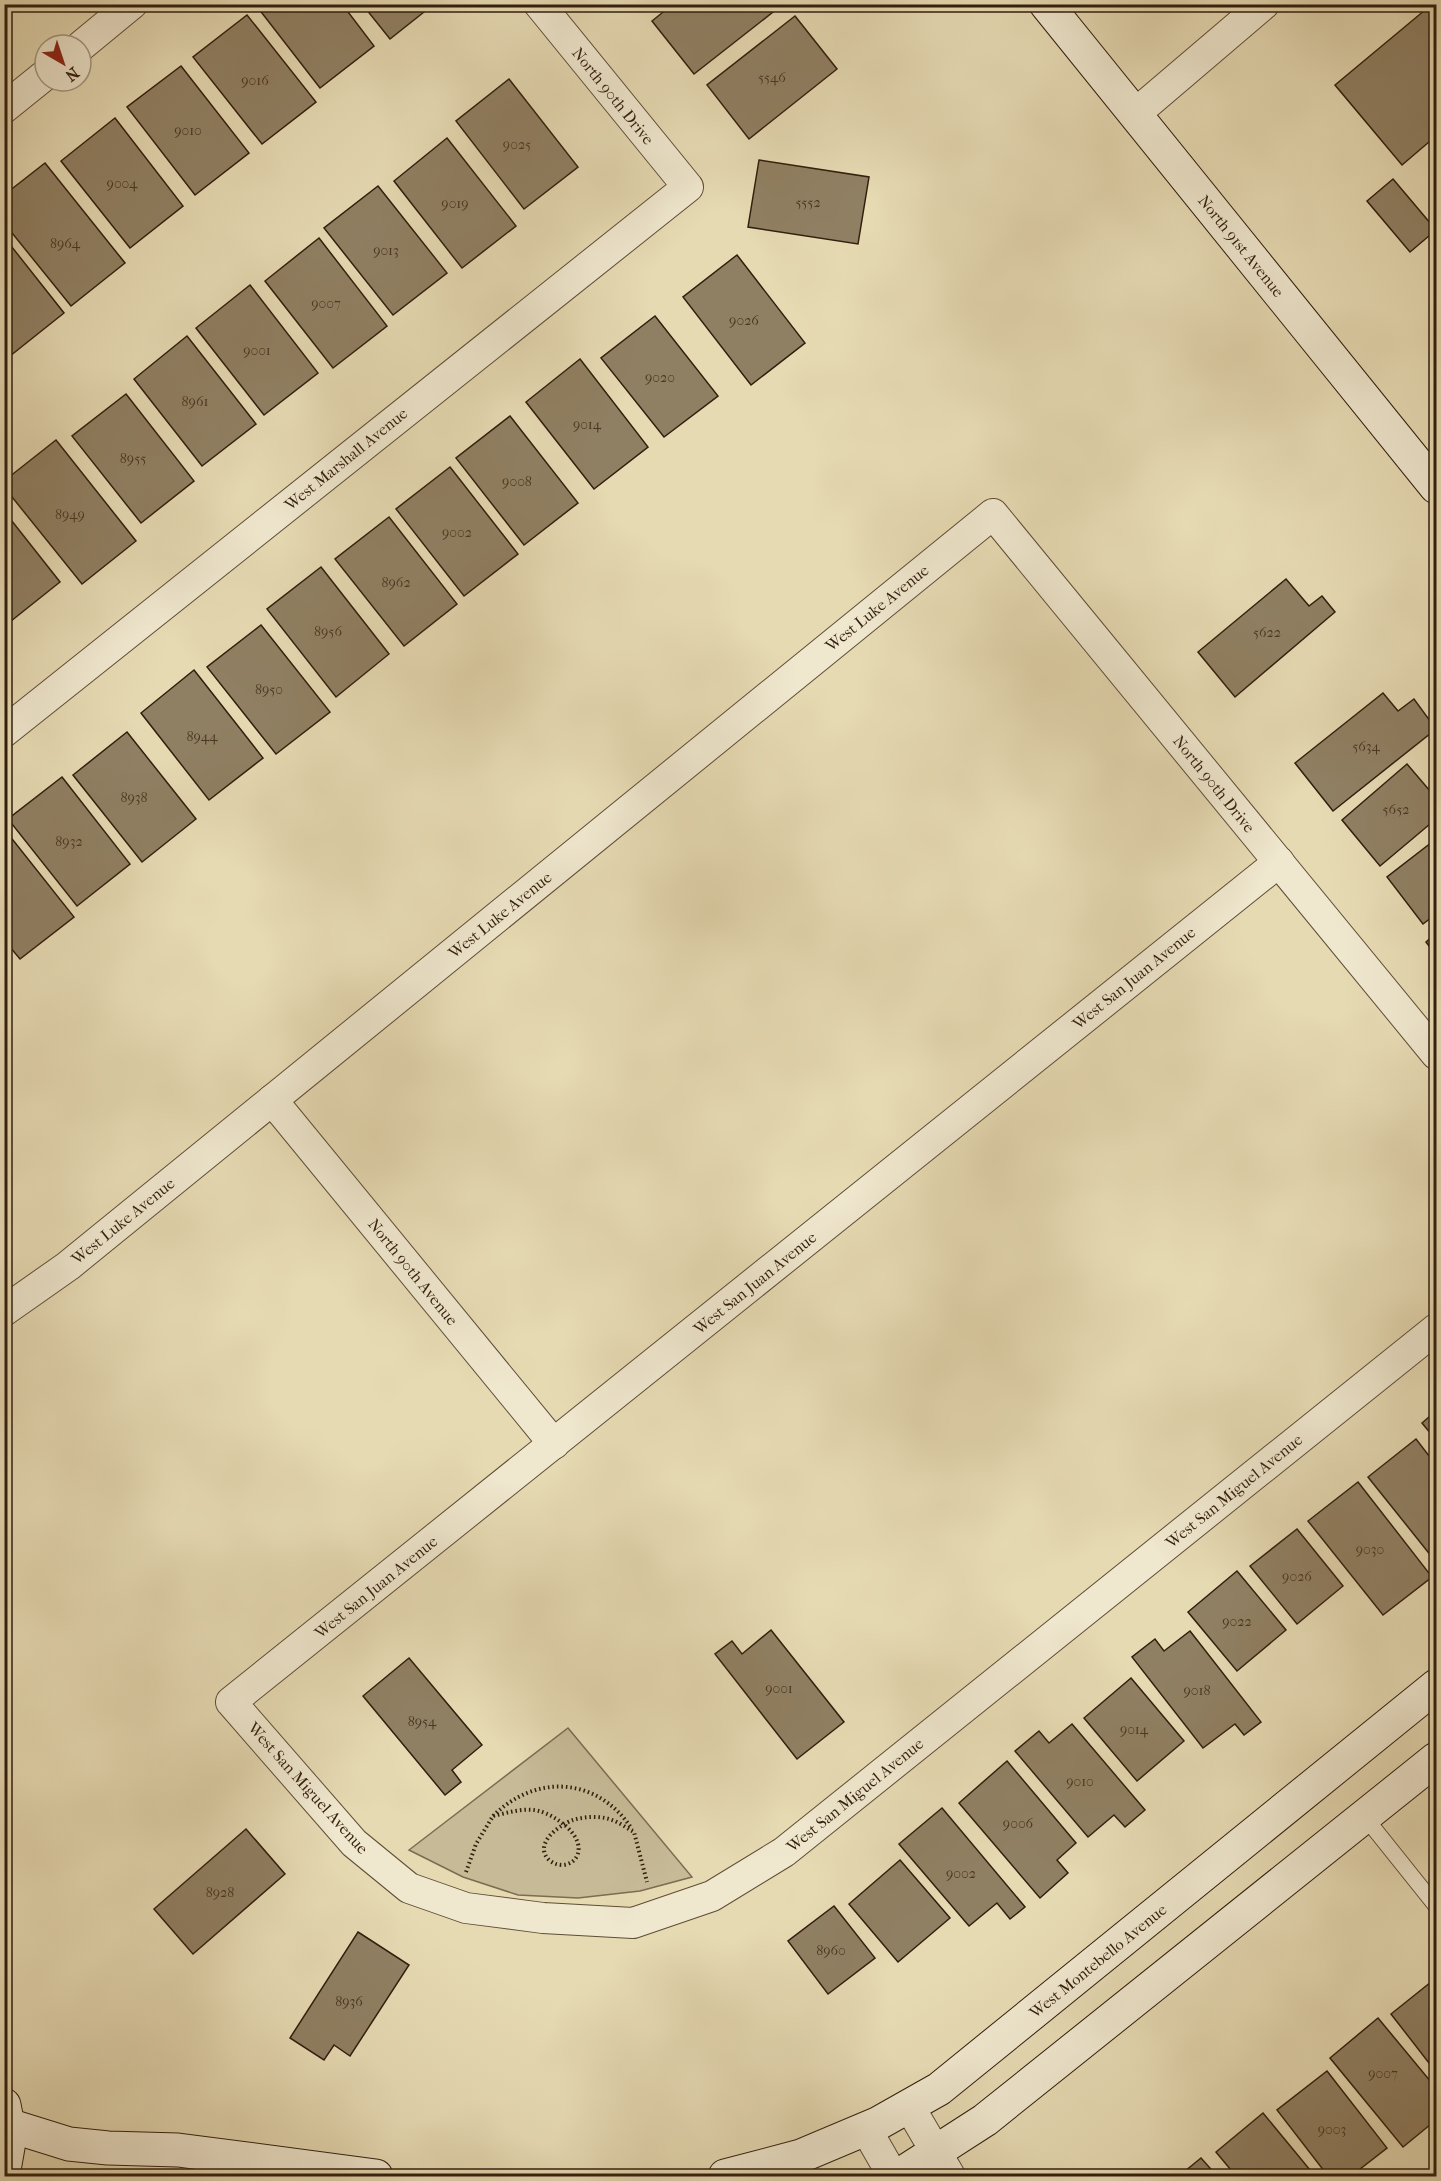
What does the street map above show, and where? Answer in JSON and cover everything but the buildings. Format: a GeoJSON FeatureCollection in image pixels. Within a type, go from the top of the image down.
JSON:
{"type":"FeatureCollection","features":[{"type":"Feature","properties":{"kind":"street"},"geometry":{"type":"LineString","coordinates":[[93,36],[132,4]]}},
{"type":"Feature","properties":{"kind":"street","name":"North 90th Drive"},"geometry":{"type":"LineString","coordinates":[[539,4],[688,187]]}},
{"type":"Feature","properties":{"kind":"street","name":"North 91st Avenue"},"geometry":{"type":"LineString","coordinates":[[1046,4],[1437,487]]}},
{"type":"Feature","properties":{"kind":"street"},"geometry":{"type":"LineString","coordinates":[[1135,114],[1264,4]]}},
{"type":"Feature","properties":{"kind":"street"},"geometry":{"type":"LineString","coordinates":[[4,108],[33,85]]}},
{"type":"Feature","properties":{"kind":"street","name":"West Marshall Avenue"},"geometry":{"type":"LineString","coordinates":[[4,732],[688,187]]}},
{"type":"Feature","properties":{"kind":"street","name":"North 90th Drive"},"geometry":{"type":"LineString","coordinates":[[993,514],[1437,1054]]}},
{"type":"Feature","properties":{"kind":"street","name":"West Luke Avenue"},"geometry":{"type":"LineString","coordinates":[[4,1311],[68,1266],[993,514]]}},
{"type":"Feature","properties":{"kind":"street","name":"West San Juan Avenue"},"geometry":{"type":"LineString","coordinates":[[231,1702],[1279,862]]}},
{"type":"Feature","properties":{"kind":"street","name":"North 90th Avenue"},"geometry":{"type":"LineString","coordinates":[[272,1100],[554,1444]]}},
{"type":"Feature","properties":{"kind":"street","name":"West San Miguel Avenue"},"geometry":{"type":"LineString","coordinates":[[231,1702],[354,1843],[409,1888],[466,1908],[543,1918],[633,1923],[712,1896],[784,1852],[1437,1329]]}},
{"type":"Feature","properties":{"kind":"street","name":"West Montebello Avenue"},"geometry":{"type":"LineString","coordinates":[[725,2176],[801,2156],[866,2128],[939,2089],[1437,1686]]}},
{"type":"Feature","properties":{"kind":"street"},"geometry":{"type":"LineString","coordinates":[[898,2176],[943,2164],[985,2120],[1437,1759]]}},
{"type":"Feature","properties":{"kind":"street"},"geometry":{"type":"LineString","coordinates":[[909,2106],[943,2164]]}},
{"type":"Feature","properties":{"kind":"street"},"geometry":{"type":"LineString","coordinates":[[4,2170],[10,2136],[6,2115]]}},
{"type":"Feature","properties":{"kind":"street"},"geometry":{"type":"LineString","coordinates":[[6,2115],[69,2144],[108,2148],[178,2150],[376,2176]]}},
{"type":"Feature","properties":{"kind":"street"},"geometry":{"type":"LineString","coordinates":[[866,2128],[893,2176]]}},
{"type":"Feature","properties":{"kind":"lane"},"geometry":{"type":"LineString","coordinates":[[1364,1816],[1437,1906]]}},
{"type":"Feature","properties":{"kind":"path"},"geometry":{"type":"LineString","coordinates":[[456,1904],[476,1844],[493,1816],[504,1805],[533,1790],[573,1787],[588,1791],[605,1801],[621,1814],[634,1832],[655,1915]]}},
{"type":"Feature","properties":{"kind":"path"},"geometry":{"type":"LineString","coordinates":[[493,1816],[522,1810],[537,1811],[563,1824],[574,1836],[578,1854],[573,1861],[564,1865],[555,1864],[544,1852],[545,1842],[563,1824],[588,1817],[607,1818],[634,1832]]}},
{"type":"Feature","properties":{"kind":"shaded area"},"geometry":{"type":"Polygon","coordinates":[[[568,1728],[692,1877],[640,1891],[578,1898],[518,1895],[463,1877],[409,1850],[568,1728]]]}}]}
